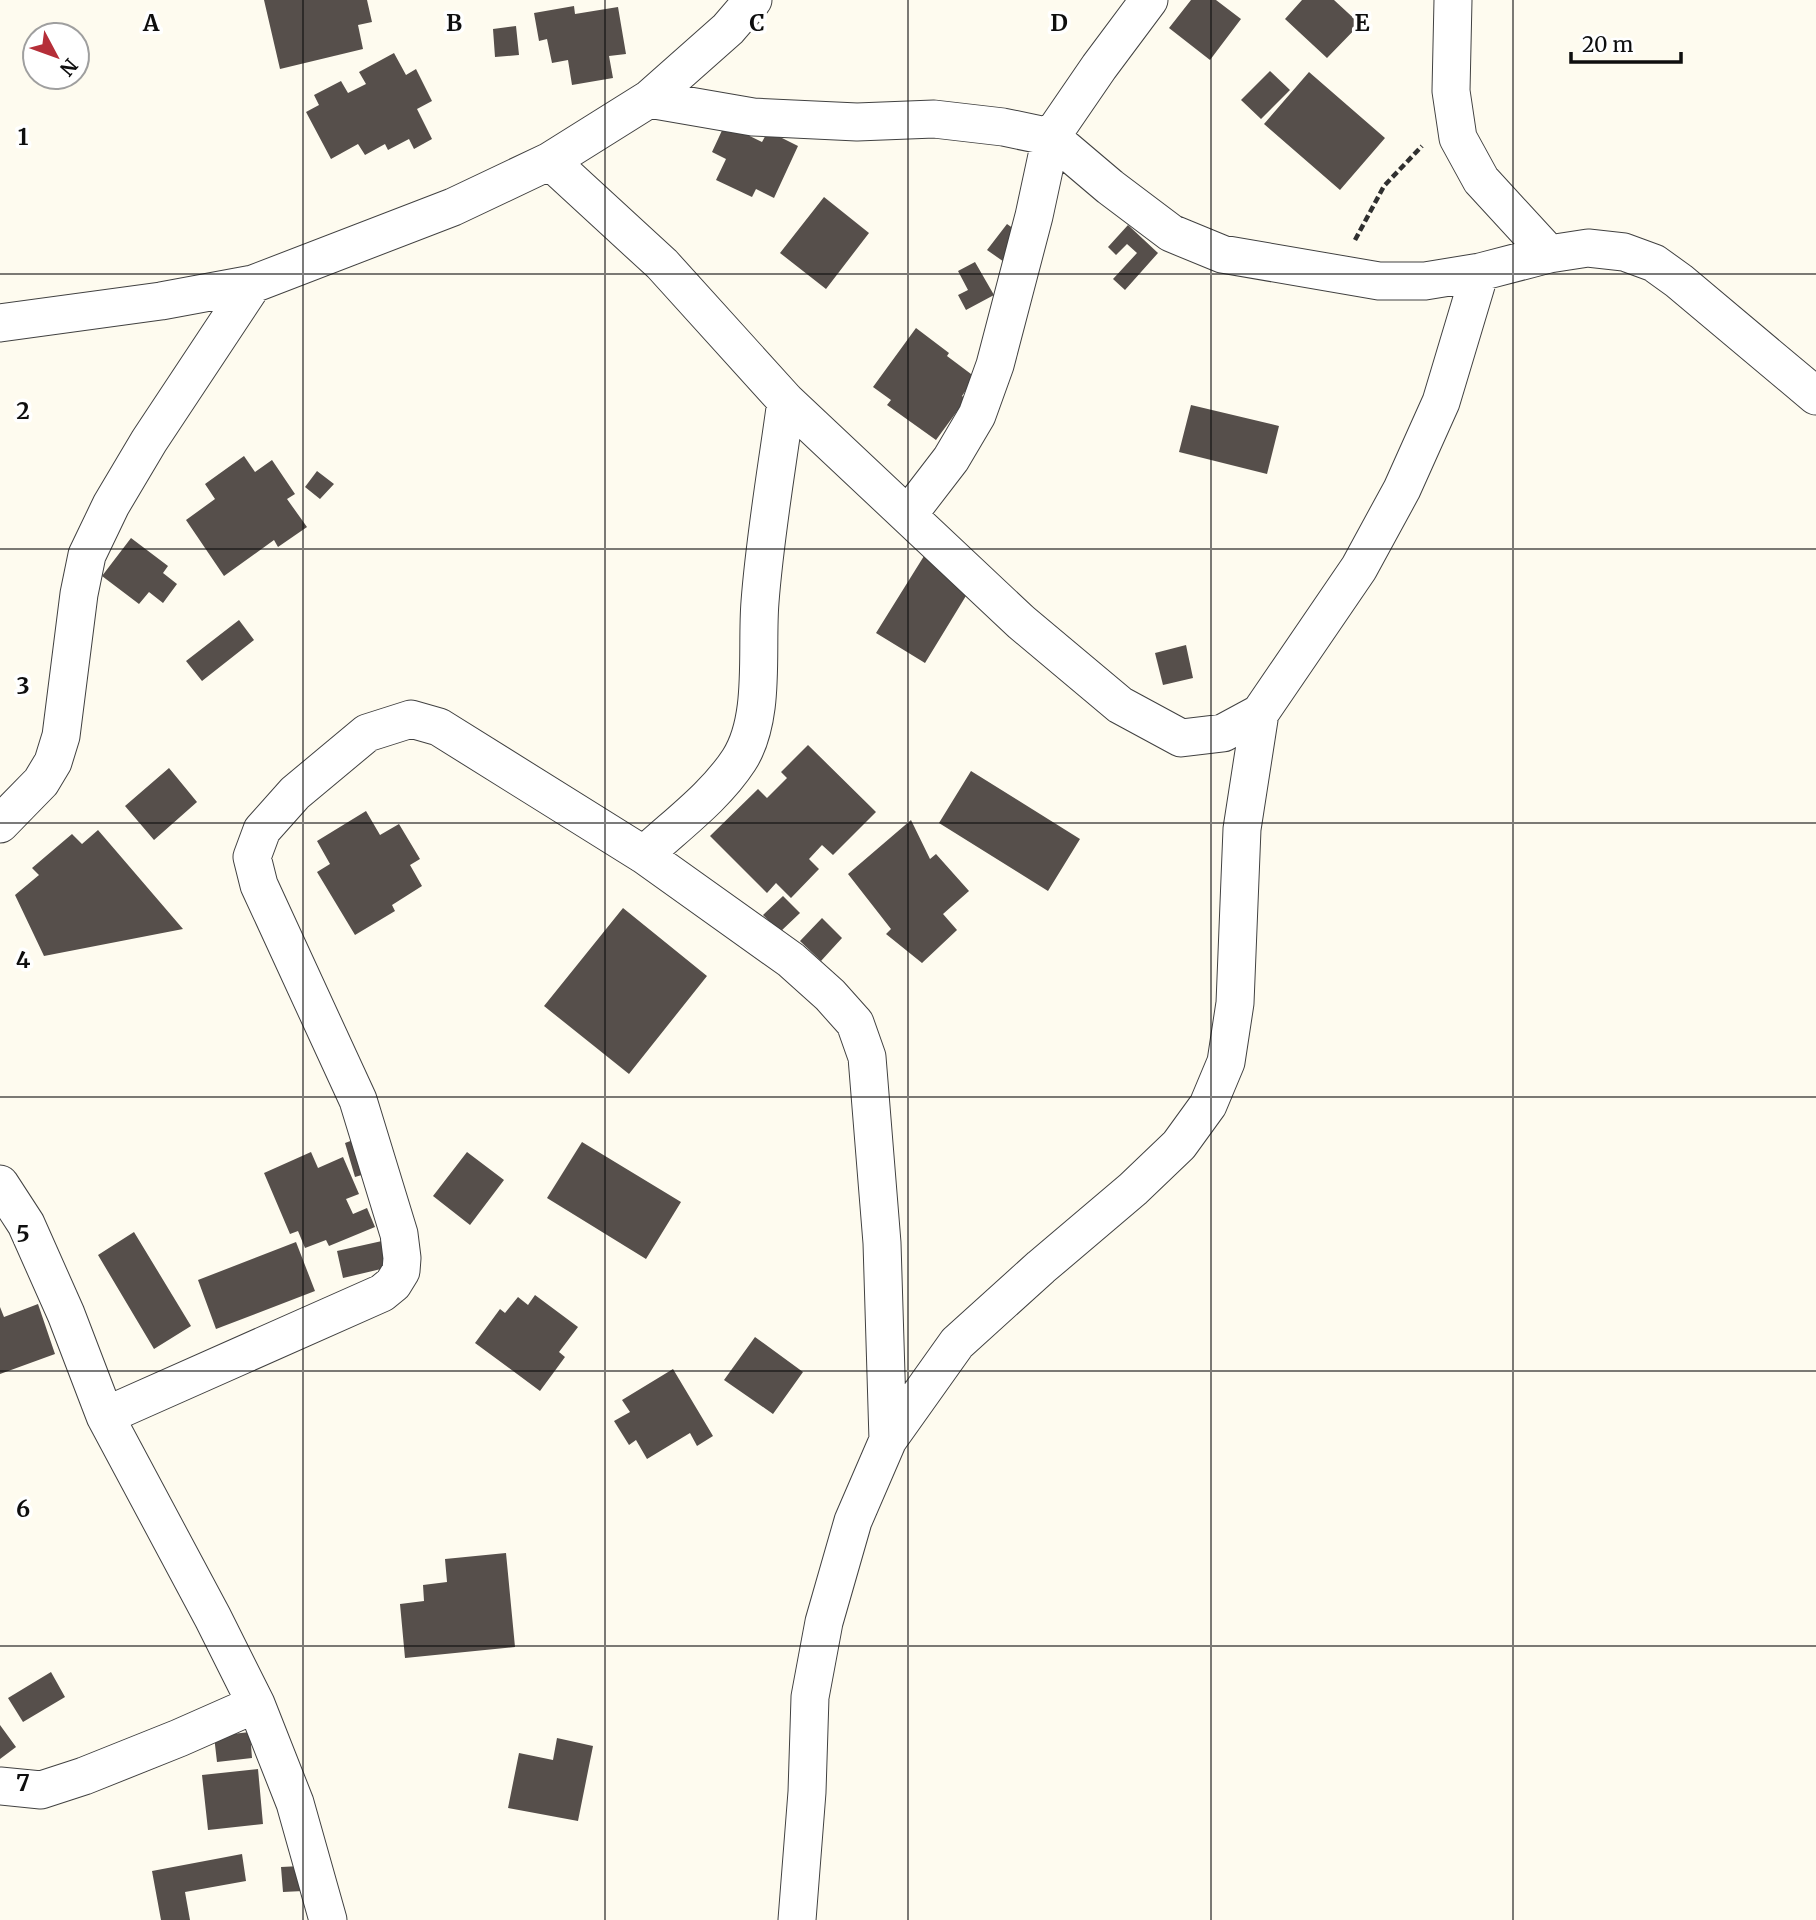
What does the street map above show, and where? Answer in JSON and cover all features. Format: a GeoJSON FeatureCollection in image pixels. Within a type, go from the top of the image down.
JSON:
{"type":"FeatureCollection","features":[{"type":"Feature","properties":{"kind":"street"},"geometry":{"type":"LineString","coordinates":[[0,323],[161,301],[253,284],[453,208],[550,161],[649,99],[728,29],[753,0]]}},
{"type":"Feature","properties":{"kind":"street"},"geometry":{"type":"LineString","coordinates":[[908,516],[951,459],[977,415],[995,365],[1034,216],[1051,137],[1149,0]]}},
{"type":"Feature","properties":{"kind":"street"},"geometry":{"type":"LineString","coordinates":[[1452,0],[1451,91],[1458,138],[1481,180],[1549,254]]}},
{"type":"Feature","properties":{"kind":"street"},"geometry":{"type":"LineString","coordinates":[[649,99],[753,117],[857,122],[934,119],[1003,127],[1051,137],[1110,187],[1171,233],[1222,254],[1379,282],[1425,281],[1588,248],[1623,252],[1654,263],[1816,396]]}},
{"type":"Feature","properties":{"kind":"street"},"geometry":{"type":"LineString","coordinates":[[550,161],[662,264],[786,401],[1021,622],[1120,705],[1181,738],[1223,733],[1260,713]]}},
{"type":"Feature","properties":{"kind":"street"},"geometry":{"type":"LineString","coordinates":[[797,1920],[807,1792],[810,1697],[824,1622],[853,1521],[888,1440],[957,1343],[1142,1180],[1179,1144],[1208,1105],[1226,1062],[1235,1003],[1242,829],[1260,713],[1359,568],[1402,489],[1441,402],[1480,272]]}},
{"type":"Feature","properties":{"kind":"street"},"geometry":{"type":"LineString","coordinates":[[0,824],[41,782],[57,749],[87,555],[111,505],[149,441],[253,284]]}},
{"type":"Feature","properties":{"kind":"street"},"geometry":{"type":"LineString","coordinates":[[644,855],[707,797],[740,759],[753,723],[760,602],[786,401]]}},
{"type":"Feature","properties":{"kind":"street"},"geometry":{"type":"LineString","coordinates":[[105,1416],[382,1293],[393,1284],[401,1271],[399,1234],[358,1100],[259,885],[252,857],[262,830],[295,793],[368,733],[411,719],[439,727],[644,855],[791,960],[830,995],[855,1023],[867,1057],[882,1243],[888,1440]]}},
{"type":"Feature","properties":{"kind":"street"},"geometry":{"type":"LineString","coordinates":[[0,1184],[13,1227],[66,1314],[105,1416],[256,1704],[295,1803],[328,1920]]}},
{"type":"Feature","properties":{"kind":"street"},"geometry":{"type":"LineString","coordinates":[[0,1786],[41,1790],[179,1738],[256,1704]]}},
{"type":"Feature","properties":{"kind":"path"},"geometry":{"type":"LineString","coordinates":[[1338,274],[1366,215],[1384,186],[1454,112]]}},
{"type":"Feature","properties":{"kind":"building"},"geometry":{"type":"Polygon","coordinates":[[[264,0],[367,0],[372,22],[358,25],[363,49],[280,69],[264,0]]]}},
{"type":"Feature","properties":{"kind":"building"},"geometry":{"type":"Polygon","coordinates":[[[1191,0],[1216,0],[1241,19],[1210,60],[1169,28],[1191,0]]]}},
{"type":"Feature","properties":{"kind":"building"},"geometry":{"type":"Polygon","coordinates":[[[1302,0],[1334,0],[1360,24],[1327,58],[1285,19],[1302,0]]]}},
{"type":"Feature","properties":{"kind":"building"},"geometry":{"type":"Polygon","coordinates":[[[574,6],[575,14],[618,7],[626,54],[609,56],[613,78],[572,85],[568,60],[552,63],[547,39],[539,41],[534,13],[574,6]]]}},
{"type":"Feature","properties":{"kind":"building"},"geometry":{"type":"Polygon","coordinates":[[[516,26],[519,55],[495,57],[493,29],[516,26]]]}},
{"type":"Feature","properties":{"kind":"building"},"geometry":{"type":"Polygon","coordinates":[[[394,53],[406,75],[416,69],[432,101],[417,109],[432,139],[414,149],[409,139],[388,150],[385,144],[365,155],[358,144],[331,159],[306,112],[319,105],[314,95],[341,81],[348,93],[366,84],[359,72],[394,53]]]}},
{"type":"Feature","properties":{"kind":"building"},"geometry":{"type":"Polygon","coordinates":[[[1270,71],[1290,90],[1261,119],[1241,100],[1270,71]]]}},
{"type":"Feature","properties":{"kind":"building"},"geometry":{"type":"Polygon","coordinates":[[[1309,72],[1385,138],[1340,190],[1264,124],[1309,72]]]}},
{"type":"Feature","properties":{"kind":"building"},"geometry":{"type":"Polygon","coordinates":[[[725,124],[762,142],[768,131],[798,146],[774,198],[756,189],[752,197],[716,180],[726,159],[712,152],[725,124]]]}},
{"type":"Feature","properties":{"kind":"building"},"geometry":{"type":"Polygon","coordinates":[[[824,197],[869,233],[826,289],[780,253],[824,197]]]}},
{"type":"Feature","properties":{"kind":"building"},"geometry":{"type":"Polygon","coordinates":[[[1007,224],[1027,238],[1007,264],[987,250],[1007,224]]]}},
{"type":"Feature","properties":{"kind":"building"},"geometry":{"type":"Polygon","coordinates":[[[1128,225],[1158,253],[1125,290],[1113,279],[1137,253],[1127,244],[1116,255],[1108,247],[1128,225]]]}},
{"type":"Feature","properties":{"kind":"building"},"geometry":{"type":"Polygon","coordinates":[[[975,262],[994,295],[966,310],[958,295],[968,290],[958,271],[975,262]]]}},
{"type":"Feature","properties":{"kind":"building"},"geometry":{"type":"Polygon","coordinates":[[[916,328],[975,377],[962,396],[966,399],[936,440],[887,405],[891,400],[873,387],[916,328]]]}},
{"type":"Feature","properties":{"kind":"building"},"geometry":{"type":"Polygon","coordinates":[[[1191,405],[1279,426],[1267,474],[1179,452],[1191,405]]]}},
{"type":"Feature","properties":{"kind":"building"},"geometry":{"type":"Polygon","coordinates":[[[244,456],[255,472],[272,460],[295,494],[287,499],[307,527],[278,547],[274,540],[224,576],[186,520],[215,499],[205,484],[244,456]]]}},
{"type":"Feature","properties":{"kind":"building"},"geometry":{"type":"Polygon","coordinates":[[[317,471],[334,484],[320,499],[305,487],[317,471]]]}},
{"type":"Feature","properties":{"kind":"building"},"geometry":{"type":"Polygon","coordinates":[[[131,538],[168,566],[163,573],[177,584],[163,603],[149,592],[139,604],[102,576],[131,538]]]}},
{"type":"Feature","properties":{"kind":"building"},"geometry":{"type":"Polygon","coordinates":[[[924,556],[972,586],[925,663],[876,633],[924,556]]]}},
{"type":"Feature","properties":{"kind":"building"},"geometry":{"type":"Polygon","coordinates":[[[239,620],[254,640],[202,681],[186,661],[239,620]]]}},
{"type":"Feature","properties":{"kind":"building"},"geometry":{"type":"Polygon","coordinates":[[[1186,645],[1193,678],[1163,685],[1155,653],[1186,645]]]}},
{"type":"Feature","properties":{"kind":"building"},"geometry":{"type":"Polygon","coordinates":[[[808,745],[876,812],[833,855],[822,845],[809,859],[819,869],[791,898],[776,883],[767,893],[710,836],[758,789],[767,798],[787,778],[781,772],[808,745]]]}},
{"type":"Feature","properties":{"kind":"building"},"geometry":{"type":"Polygon","coordinates":[[[169,768],[197,802],[154,840],[125,806],[169,768]]]}},
{"type":"Feature","properties":{"kind":"building"},"geometry":{"type":"Polygon","coordinates":[[[971,771],[1080,839],[1048,891],[939,823],[971,771]]]}},
{"type":"Feature","properties":{"kind":"building"},"geometry":{"type":"Polygon","coordinates":[[[366,811],[380,835],[399,824],[420,859],[410,865],[422,886],[392,905],[395,911],[355,935],[317,872],[330,864],[317,841],[366,811]]]}},
{"type":"Feature","properties":{"kind":"building"},"geometry":{"type":"Polygon","coordinates":[[[911,820],[930,859],[936,854],[969,891],[943,914],[957,930],[922,963],[886,934],[891,929],[848,874],[911,820]]]}},
{"type":"Feature","properties":{"kind":"building"},"geometry":{"type":"Polygon","coordinates":[[[98,830],[183,929],[44,956],[15,895],[39,875],[32,868],[72,834],[82,844],[98,830]]]}},
{"type":"Feature","properties":{"kind":"building"},"geometry":{"type":"Polygon","coordinates":[[[783,896],[800,913],[780,932],[763,915],[783,896]]]}},
{"type":"Feature","properties":{"kind":"building"},"geometry":{"type":"Polygon","coordinates":[[[623,908],[707,976],[629,1074],[544,1006],[623,908]]]}},
{"type":"Feature","properties":{"kind":"building"},"geometry":{"type":"Polygon","coordinates":[[[822,918],[842,938],[821,961],[800,941],[822,918]]]}},
{"type":"Feature","properties":{"kind":"building"},"geometry":{"type":"Polygon","coordinates":[[[364,1136],[375,1171],[355,1177],[345,1143],[364,1136]]]}},
{"type":"Feature","properties":{"kind":"building"},"geometry":{"type":"Polygon","coordinates":[[[582,1142],[681,1202],[646,1259],[547,1198],[582,1142]]]}},
{"type":"Feature","properties":{"kind":"building"},"geometry":{"type":"Polygon","coordinates":[[[311,1152],[318,1168],[343,1157],[359,1194],[346,1199],[353,1214],[367,1208],[375,1227],[329,1246],[326,1240],[305,1248],[298,1231],[290,1234],[264,1173],[311,1152]]]}},
{"type":"Feature","properties":{"kind":"building"},"geometry":{"type":"Polygon","coordinates":[[[467,1152],[504,1180],[470,1225],[433,1196],[467,1152]]]}},
{"type":"Feature","properties":{"kind":"building"},"geometry":{"type":"Polygon","coordinates":[[[134,1232],[191,1326],[154,1349],[98,1255],[134,1232]]]}},
{"type":"Feature","properties":{"kind":"building"},"geometry":{"type":"Polygon","coordinates":[[[391,1239],[398,1265],[343,1278],[337,1251],[391,1239]]]}},
{"type":"Feature","properties":{"kind":"building"},"geometry":{"type":"Polygon","coordinates":[[[296,1242],[315,1291],[216,1329],[198,1280],[296,1242]]]}},
{"type":"Feature","properties":{"kind":"building"},"geometry":{"type":"Polygon","coordinates":[[[535,1295],[578,1327],[559,1352],[565,1357],[540,1391],[475,1343],[500,1309],[505,1313],[518,1297],[528,1305],[535,1295]]]}},
{"type":"Feature","properties":{"kind":"building"},"geometry":{"type":"Polygon","coordinates":[[[38,1304],[55,1354],[0,1374],[0,1307],[4,1317],[38,1304]]]}},
{"type":"Feature","properties":{"kind":"building"},"geometry":{"type":"Polygon","coordinates":[[[755,1337],[803,1372],[773,1414],[724,1380],[755,1337]]]}},
{"type":"Feature","properties":{"kind":"building"},"geometry":{"type":"Polygon","coordinates":[[[673,1369],[713,1436],[697,1446],[690,1433],[647,1459],[636,1440],[629,1445],[614,1421],[630,1412],[622,1400],[673,1369]]]}},
{"type":"Feature","properties":{"kind":"building"},"geometry":{"type":"Polygon","coordinates":[[[506,1553],[515,1647],[405,1658],[400,1604],[424,1601],[423,1585],[447,1582],[445,1559],[506,1553]]]}},
{"type":"Feature","properties":{"kind":"building"},"geometry":{"type":"Polygon","coordinates":[[[51,1672],[65,1697],[23,1722],[8,1698],[51,1672]]]}},
{"type":"Feature","properties":{"kind":"building"},"geometry":{"type":"Polygon","coordinates":[[[0,1725],[16,1747],[0,1759],[0,1725]]]}},
{"type":"Feature","properties":{"kind":"building"},"geometry":{"type":"Polygon","coordinates":[[[250,1732],[252,1758],[217,1762],[214,1736],[250,1732]]]}},
{"type":"Feature","properties":{"kind":"building"},"geometry":{"type":"Polygon","coordinates":[[[557,1738],[593,1746],[578,1821],[508,1808],[519,1753],[553,1760],[557,1738]]]}},
{"type":"Feature","properties":{"kind":"building"},"geometry":{"type":"Polygon","coordinates":[[[258,1769],[263,1824],[208,1830],[202,1775],[258,1769]]]}},
{"type":"Feature","properties":{"kind":"building"},"geometry":{"type":"Polygon","coordinates":[[[242,1854],[246,1881],[185,1892],[190,1920],[161,1920],[152,1871],[242,1854]]]}},
{"type":"Feature","properties":{"kind":"building"},"geometry":{"type":"Polygon","coordinates":[[[301,1866],[303,1891],[283,1892],[281,1867],[301,1866]]]}}]}
